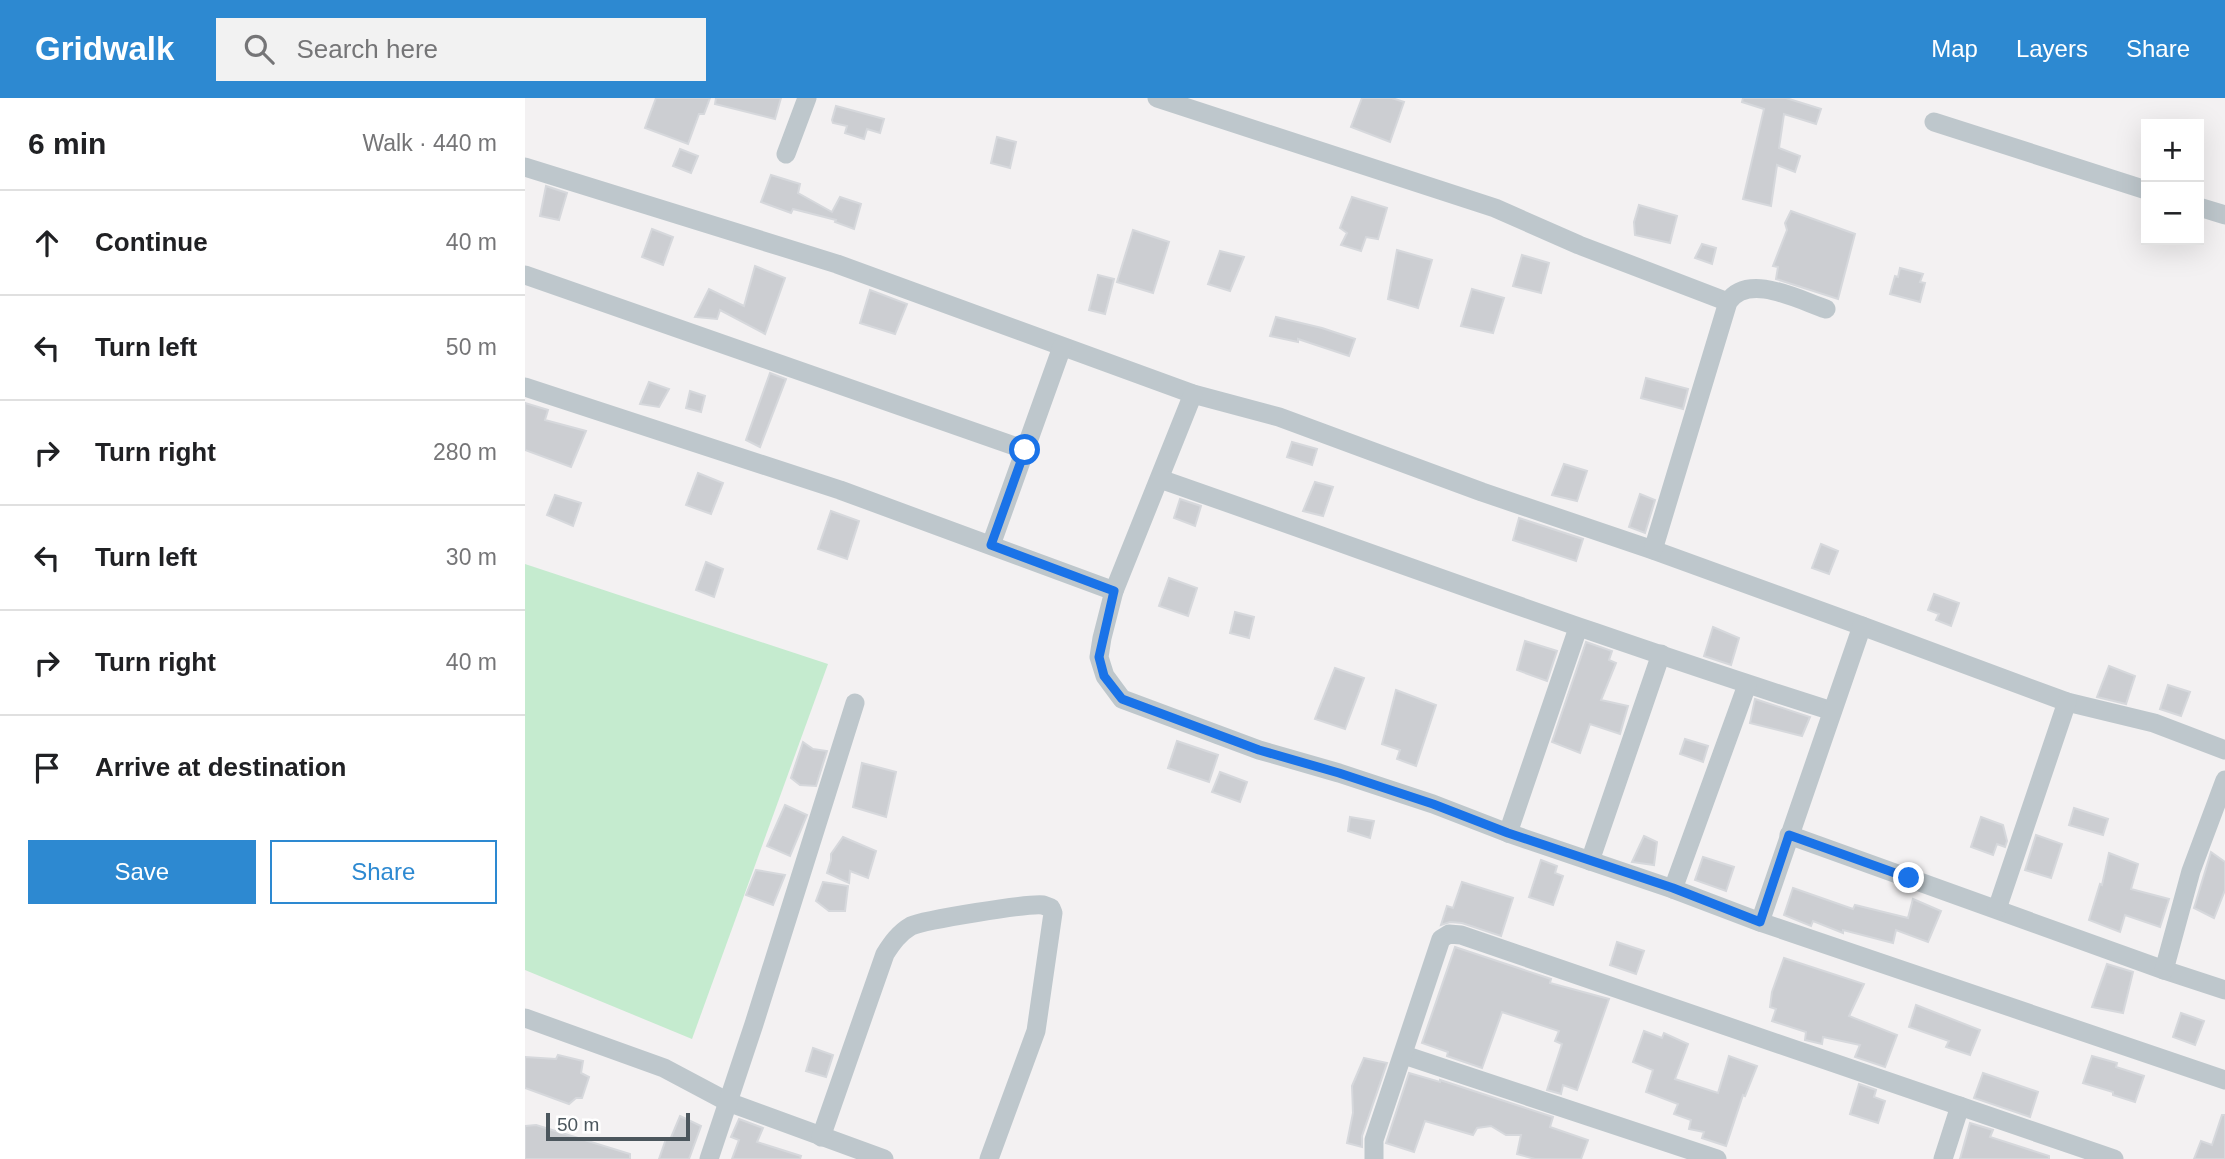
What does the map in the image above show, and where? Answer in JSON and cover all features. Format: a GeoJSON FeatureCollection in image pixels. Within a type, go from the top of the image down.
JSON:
{"type":"FeatureCollection","features":[{"type":"Feature","properties":{"kind":"street"},"geometry":{"type":"LineString","coordinates":[[786,154],[807,98]]}},
{"type":"Feature","properties":{"kind":"street"},"geometry":{"type":"LineString","coordinates":[[1157,98],[1495,208],[1579,245],[1728,302]]}},
{"type":"Feature","properties":{"kind":"street"},"geometry":{"type":"LineString","coordinates":[[1934,122],[2141,188]]}},
{"type":"Feature","properties":{"kind":"street"},"geometry":{"type":"LineString","coordinates":[[525,167],[837,264],[1193,394],[1279,417],[1482,492],[1653,550],[2067,702],[2154,723],[2225,750]]}},
{"type":"Feature","properties":{"kind":"street"},"geometry":{"type":"LineString","coordinates":[[2204,209],[2225,215]]}},
{"type":"Feature","properties":{"kind":"street"},"geometry":{"type":"LineString","coordinates":[[525,275],[1025,450]]}},
{"type":"Feature","properties":{"kind":"street"},"geometry":{"type":"LineString","coordinates":[[1653,550],[1728,302],[1734,293],[1747,288],[1768,289],[1826,309]]}},
{"type":"Feature","properties":{"kind":"street"},"geometry":{"type":"LineString","coordinates":[[991,545],[1062,347]]}},
{"type":"Feature","properties":{"kind":"street"},"geometry":{"type":"LineString","coordinates":[[525,387],[840,490],[1114,591]]}},
{"type":"Feature","properties":{"kind":"street"},"geometry":{"type":"LineString","coordinates":[[1193,394],[1114,591],[1099,657],[1104,676],[1122,699],[1259,750],[1386,788],[1508,833],[1673,888],[1760,922],[2225,1080]]}},
{"type":"Feature","properties":{"kind":"street"},"geometry":{"type":"LineString","coordinates":[[1160,479],[1417,568],[1578,628],[1832,712]]}},
{"type":"Feature","properties":{"kind":"street"},"geometry":{"type":"LineString","coordinates":[[1760,922],[1862,626]]}},
{"type":"Feature","properties":{"kind":"street"},"geometry":{"type":"LineString","coordinates":[[1508,833],[1578,628]]}},
{"type":"Feature","properties":{"kind":"street"},"geometry":{"type":"LineString","coordinates":[[1590,861],[1661,654]]}},
{"type":"Feature","properties":{"kind":"street"},"geometry":{"type":"LineString","coordinates":[[1673,888],[1747,685]]}},
{"type":"Feature","properties":{"kind":"street"},"geometry":{"type":"LineString","coordinates":[[1997,909],[2067,702]]}},
{"type":"Feature","properties":{"kind":"street"},"geometry":{"type":"LineString","coordinates":[[709,1159],[855,703]]}},
{"type":"Feature","properties":{"kind":"street"},"geometry":{"type":"LineString","coordinates":[[2164,970],[2191,871],[2225,780]]}},
{"type":"Feature","properties":{"kind":"street"},"geometry":{"type":"LineString","coordinates":[[1789,835],[2225,990]]}},
{"type":"Feature","properties":{"kind":"street"},"geometry":{"type":"LineString","coordinates":[[821,1138],[880,967],[896,937],[912,926],[960,916],[1043,905],[1051,908],[1053,914],[1036,1031],[989,1159]]}},
{"type":"Feature","properties":{"kind":"street"},"geometry":{"type":"LineString","coordinates":[[1373,1158],[1374,1140],[1441,939],[1448,934],[1461,935],[2114,1159]]}},
{"type":"Feature","properties":{"kind":"street"},"geometry":{"type":"LineString","coordinates":[[525,1018],[664,1068],[728,1102],[884,1159]]}},
{"type":"Feature","properties":{"kind":"street"},"geometry":{"type":"LineString","coordinates":[[1403,1055],[1717,1159]]}},
{"type":"Feature","properties":{"kind":"street"},"geometry":{"type":"LineString","coordinates":[[1944,1159],[1960,1106]]}},
{"type":"Feature","properties":{"kind":"green space"},"geometry":{"type":"Polygon","coordinates":[[[525,564],[828,664],[692,1039],[525,970],[525,564]]]}},
{"type":"Feature","properties":{"kind":"building"},"geometry":{"type":"Polygon","coordinates":[[[656,98],[710,98],[704,114],[699,114],[688,144],[645,128],[656,98]]]}},
{"type":"Feature","properties":{"kind":"building"},"geometry":{"type":"Polygon","coordinates":[[[716,98],[781,98],[775,119],[715,104],[716,98]]]}},
{"type":"Feature","properties":{"kind":"building"},"geometry":{"type":"Polygon","coordinates":[[[1362,98],[1392,98],[1404,102],[1390,142],[1351,127],[1362,98]]]}},
{"type":"Feature","properties":{"kind":"building"},"geometry":{"type":"Polygon","coordinates":[[[1743,98],[1786,98],[1821,109],[1816,124],[1784,114],[1779,148],[1800,156],[1795,172],[1777,165],[1771,206],[1743,199],[1764,109],[1742,102],[1743,98]]]}},
{"type":"Feature","properties":{"kind":"building"},"geometry":{"type":"Polygon","coordinates":[[[836,106],[884,119],[880,133],[867,129],[864,139],[845,133],[847,126],[833,123],[832,120],[836,106]]]}},
{"type":"Feature","properties":{"kind":"building"},"geometry":{"type":"Polygon","coordinates":[[[997,137],[1016,142],[1010,168],[991,163],[997,137]]]}},
{"type":"Feature","properties":{"kind":"building"},"geometry":{"type":"Polygon","coordinates":[[[680,149],[698,156],[691,173],[673,166],[680,149]]]}},
{"type":"Feature","properties":{"kind":"building"},"geometry":{"type":"Polygon","coordinates":[[[771,175],[800,184],[798,193],[832,212],[840,197],[861,204],[854,229],[835,222],[836,220],[793,209],[791,213],[761,202],[771,175]]]}},
{"type":"Feature","properties":{"kind":"building"},"geometry":{"type":"Polygon","coordinates":[[[546,186],[567,193],[559,220],[540,216],[546,186]]]}},
{"type":"Feature","properties":{"kind":"building"},"geometry":{"type":"Polygon","coordinates":[[[1352,197],[1387,208],[1378,239],[1366,237],[1361,251],[1341,245],[1347,233],[1340,228],[1352,197]]]}},
{"type":"Feature","properties":{"kind":"building"},"geometry":{"type":"Polygon","coordinates":[[[1639,205],[1677,216],[1670,243],[1635,235],[1634,222],[1639,205]]]}},
{"type":"Feature","properties":{"kind":"building"},"geometry":{"type":"Polygon","coordinates":[[[1791,211],[1855,234],[1838,299],[1776,279],[1778,267],[1773,266],[1787,230],[1785,223],[1791,211]]]}},
{"type":"Feature","properties":{"kind":"building"},"geometry":{"type":"Polygon","coordinates":[[[652,229],[673,237],[663,265],[642,257],[652,229]]]}},
{"type":"Feature","properties":{"kind":"building"},"geometry":{"type":"Polygon","coordinates":[[[1133,230],[1169,242],[1153,293],[1117,282],[1133,230]]]}},
{"type":"Feature","properties":{"kind":"building"},"geometry":{"type":"Polygon","coordinates":[[[1702,244],[1716,248],[1712,264],[1695,258],[1702,244]]]}},
{"type":"Feature","properties":{"kind":"building"},"geometry":{"type":"Polygon","coordinates":[[[1397,250],[1432,260],[1418,308],[1388,299],[1397,250]]]}},
{"type":"Feature","properties":{"kind":"building"},"geometry":{"type":"Polygon","coordinates":[[[1220,251],[1244,257],[1230,291],[1208,284],[1220,251]]]}},
{"type":"Feature","properties":{"kind":"building"},"geometry":{"type":"Polygon","coordinates":[[[1522,255],[1549,263],[1541,293],[1513,286],[1522,255]]]}},
{"type":"Feature","properties":{"kind":"building"},"geometry":{"type":"Polygon","coordinates":[[[755,266],[785,278],[765,334],[720,310],[717,319],[695,317],[709,289],[744,306],[755,266]]]}},
{"type":"Feature","properties":{"kind":"building"},"geometry":{"type":"Polygon","coordinates":[[[1900,268],[1923,274],[1920,282],[1925,283],[1920,302],[1890,294],[1900,268]]]}},
{"type":"Feature","properties":{"kind":"building"},"geometry":{"type":"Polygon","coordinates":[[[1098,275],[1114,279],[1105,314],[1089,310],[1098,275]]]}},
{"type":"Feature","properties":{"kind":"building"},"geometry":{"type":"Polygon","coordinates":[[[1472,289],[1504,298],[1493,333],[1461,326],[1472,289]]]}},
{"type":"Feature","properties":{"kind":"building"},"geometry":{"type":"Polygon","coordinates":[[[870,290],[907,304],[895,334],[860,323],[870,290]]]}},
{"type":"Feature","properties":{"kind":"building"},"geometry":{"type":"Polygon","coordinates":[[[1276,317],[1355,339],[1349,356],[1298,339],[1298,342],[1270,336],[1276,317]]]}},
{"type":"Feature","properties":{"kind":"building"},"geometry":{"type":"Polygon","coordinates":[[[770,373],[786,379],[760,447],[746,440],[770,373]]]}},
{"type":"Feature","properties":{"kind":"building"},"geometry":{"type":"Polygon","coordinates":[[[1646,378],[1688,389],[1683,409],[1641,398],[1646,378]]]}},
{"type":"Feature","properties":{"kind":"building"},"geometry":{"type":"Polygon","coordinates":[[[649,382],[669,389],[659,407],[640,404],[649,382]]]}},
{"type":"Feature","properties":{"kind":"building"},"geometry":{"type":"Polygon","coordinates":[[[690,391],[705,396],[701,412],[686,408],[690,391]]]}},
{"type":"Feature","properties":{"kind":"building"},"geometry":{"type":"Polygon","coordinates":[[[525,403],[548,410],[545,420],[586,431],[571,467],[525,450],[525,403]]]}},
{"type":"Feature","properties":{"kind":"building"},"geometry":{"type":"Polygon","coordinates":[[[1292,442],[1317,449],[1312,465],[1287,457],[1292,442]]]}},
{"type":"Feature","properties":{"kind":"building"},"geometry":{"type":"Polygon","coordinates":[[[1564,464],[1587,471],[1577,501],[1552,495],[1564,464]]]}},
{"type":"Feature","properties":{"kind":"building"},"geometry":{"type":"Polygon","coordinates":[[[698,473],[723,483],[711,514],[686,505],[698,473]]]}},
{"type":"Feature","properties":{"kind":"building"},"geometry":{"type":"Polygon","coordinates":[[[1315,482],[1333,487],[1323,516],[1303,511],[1315,482]]]}},
{"type":"Feature","properties":{"kind":"building"},"geometry":{"type":"Polygon","coordinates":[[[1640,494],[1655,500],[1645,533],[1629,527],[1640,494]]]}},
{"type":"Feature","properties":{"kind":"building"},"geometry":{"type":"Polygon","coordinates":[[[555,495],[581,503],[573,526],[547,515],[555,495]]]}},
{"type":"Feature","properties":{"kind":"building"},"geometry":{"type":"Polygon","coordinates":[[[1180,499],[1201,506],[1195,526],[1174,518],[1180,499]]]}},
{"type":"Feature","properties":{"kind":"building"},"geometry":{"type":"Polygon","coordinates":[[[831,511],[859,521],[847,559],[818,549],[831,511]]]}},
{"type":"Feature","properties":{"kind":"building"},"geometry":{"type":"Polygon","coordinates":[[[1519,518],[1583,539],[1576,561],[1513,540],[1519,518]]]}},
{"type":"Feature","properties":{"kind":"building"},"geometry":{"type":"Polygon","coordinates":[[[1821,544],[1838,551],[1829,574],[1812,568],[1821,544]]]}},
{"type":"Feature","properties":{"kind":"building"},"geometry":{"type":"Polygon","coordinates":[[[706,562],[723,569],[714,597],[696,590],[706,562]]]}},
{"type":"Feature","properties":{"kind":"building"},"geometry":{"type":"Polygon","coordinates":[[[1169,578],[1197,588],[1188,616],[1159,606],[1169,578]]]}},
{"type":"Feature","properties":{"kind":"building"},"geometry":{"type":"Polygon","coordinates":[[[1934,594],[1959,603],[1951,626],[1936,620],[1939,614],[1928,610],[1934,594]]]}},
{"type":"Feature","properties":{"kind":"building"},"geometry":{"type":"Polygon","coordinates":[[[1235,612],[1254,617],[1249,638],[1230,633],[1235,612]]]}},
{"type":"Feature","properties":{"kind":"building"},"geometry":{"type":"Polygon","coordinates":[[[1713,627],[1739,638],[1731,665],[1704,656],[1713,627]]]}},
{"type":"Feature","properties":{"kind":"building"},"geometry":{"type":"Polygon","coordinates":[[[1525,641],[1557,651],[1547,681],[1517,670],[1525,641]]]}},
{"type":"Feature","properties":{"kind":"building"},"geometry":{"type":"Polygon","coordinates":[[[1586,642],[1612,651],[1609,660],[1616,663],[1601,700],[1628,706],[1620,734],[1590,724],[1580,753],[1552,742],[1586,642]]]}},
{"type":"Feature","properties":{"kind":"building"},"geometry":{"type":"Polygon","coordinates":[[[2109,666],[2135,676],[2126,704],[2097,697],[2109,666]]]}},
{"type":"Feature","properties":{"kind":"building"},"geometry":{"type":"Polygon","coordinates":[[[1335,668],[1364,678],[1345,729],[1315,719],[1335,668]]]}},
{"type":"Feature","properties":{"kind":"building"},"geometry":{"type":"Polygon","coordinates":[[[2168,685],[2190,692],[2181,716],[2160,709],[2168,685]]]}},
{"type":"Feature","properties":{"kind":"building"},"geometry":{"type":"Polygon","coordinates":[[[1396,690],[1436,705],[1416,766],[1397,759],[1400,750],[1382,744],[1396,690]]]}},
{"type":"Feature","properties":{"kind":"building"},"geometry":{"type":"Polygon","coordinates":[[[1755,699],[1810,717],[1802,736],[1750,723],[1755,699]]]}},
{"type":"Feature","properties":{"kind":"building"},"geometry":{"type":"Polygon","coordinates":[[[1685,739],[1708,746],[1703,762],[1680,754],[1685,739]]]}},
{"type":"Feature","properties":{"kind":"building"},"geometry":{"type":"Polygon","coordinates":[[[1177,741],[1218,755],[1209,782],[1168,768],[1177,741]]]}},
{"type":"Feature","properties":{"kind":"building"},"geometry":{"type":"Polygon","coordinates":[[[803,742],[813,749],[827,751],[816,786],[800,785],[791,778],[803,742]]]}},
{"type":"Feature","properties":{"kind":"building"},"geometry":{"type":"Polygon","coordinates":[[[862,763],[896,772],[886,817],[853,807],[862,763]]]}},
{"type":"Feature","properties":{"kind":"building"},"geometry":{"type":"Polygon","coordinates":[[[1220,772],[1247,782],[1240,802],[1212,792],[1220,772]]]}},
{"type":"Feature","properties":{"kind":"building"},"geometry":{"type":"Polygon","coordinates":[[[785,805],[807,815],[790,856],[767,846],[785,805]]]}},
{"type":"Feature","properties":{"kind":"building"},"geometry":{"type":"Polygon","coordinates":[[[2074,808],[2108,819],[2103,835],[2069,825],[2074,808]]]}},
{"type":"Feature","properties":{"kind":"building"},"geometry":{"type":"Polygon","coordinates":[[[1350,817],[1374,821],[1370,838],[1348,831],[1350,817]]]}},
{"type":"Feature","properties":{"kind":"building"},"geometry":{"type":"Polygon","coordinates":[[[1981,817],[2003,825],[2007,841],[2005,847],[1997,844],[1993,855],[1971,847],[1981,817]]]}},
{"type":"Feature","properties":{"kind":"building"},"geometry":{"type":"Polygon","coordinates":[[[2036,835],[2062,844],[2051,878],[2025,870],[2036,835]]]}},
{"type":"Feature","properties":{"kind":"building"},"geometry":{"type":"Polygon","coordinates":[[[1644,836],[1657,842],[1654,865],[1632,862],[1644,836]]]}},
{"type":"Feature","properties":{"kind":"building"},"geometry":{"type":"Polygon","coordinates":[[[843,837],[876,851],[868,878],[850,871],[849,883],[827,873],[831,854],[843,837]]]}},
{"type":"Feature","properties":{"kind":"building"},"geometry":{"type":"Polygon","coordinates":[[[2211,852],[2225,862],[2225,890],[2214,918],[2194,908],[2211,852]]]}},
{"type":"Feature","properties":{"kind":"building"},"geometry":{"type":"Polygon","coordinates":[[[2109,853],[2138,864],[2131,889],[2169,899],[2160,927],[2125,915],[2120,932],[2089,920],[2100,884],[2102,885],[2109,853]]]}},
{"type":"Feature","properties":{"kind":"building"},"geometry":{"type":"Polygon","coordinates":[[[1703,857],[1734,867],[1726,891],[1695,880],[1703,857]]]}},
{"type":"Feature","properties":{"kind":"building"},"geometry":{"type":"Polygon","coordinates":[[[1541,860],[1557,866],[1555,873],[1563,876],[1553,905],[1529,897],[1541,860]]]}},
{"type":"Feature","properties":{"kind":"building"},"geometry":{"type":"Polygon","coordinates":[[[756,870],[785,875],[773,905],[746,895],[756,870]]]}},
{"type":"Feature","properties":{"kind":"building"},"geometry":{"type":"Polygon","coordinates":[[[823,882],[848,886],[845,911],[829,911],[816,901],[823,882]]]}},
{"type":"Feature","properties":{"kind":"building"},"geometry":{"type":"Polygon","coordinates":[[[1462,882],[1513,898],[1501,936],[1462,923],[1450,922],[1441,925],[1447,906],[1453,908],[1462,882]]]}},
{"type":"Feature","properties":{"kind":"building"},"geometry":{"type":"Polygon","coordinates":[[[1793,888],[1853,909],[1855,905],[1908,918],[1913,899],[1941,911],[1928,942],[1896,930],[1893,943],[1843,930],[1843,933],[1813,921],[1811,926],[1784,915],[1793,888]]]}},
{"type":"Feature","properties":{"kind":"building"},"geometry":{"type":"Polygon","coordinates":[[[1617,942],[1644,951],[1636,974],[1610,965],[1617,942]]]}},
{"type":"Feature","properties":{"kind":"building"},"geometry":{"type":"Polygon","coordinates":[[[1455,947],[1551,979],[1550,983],[1609,999],[1577,1090],[1563,1085],[1561,1094],[1547,1090],[1562,1044],[1555,1041],[1559,1031],[1502,1012],[1482,1068],[1447,1056],[1448,1052],[1422,1043],[1455,947]]]}},
{"type":"Feature","properties":{"kind":"building"},"geometry":{"type":"Polygon","coordinates":[[[1784,958],[1864,984],[1849,1016],[1897,1035],[1885,1067],[1855,1057],[1860,1045],[1823,1037],[1822,1044],[1805,1040],[1806,1032],[1772,1021],[1776,1009],[1770,1007],[1772,992],[1784,958]]]}},
{"type":"Feature","properties":{"kind":"building"},"geometry":{"type":"Polygon","coordinates":[[[2107,964],[2133,972],[2123,1013],[2092,1007],[2107,964]]]}},
{"type":"Feature","properties":{"kind":"building"},"geometry":{"type":"Polygon","coordinates":[[[1916,1005],[1980,1030],[1970,1055],[1946,1047],[1949,1041],[1909,1027],[1916,1005]]]}},
{"type":"Feature","properties":{"kind":"building"},"geometry":{"type":"Polygon","coordinates":[[[2181,1013],[2204,1021],[2195,1045],[2173,1037],[2181,1013]]]}},
{"type":"Feature","properties":{"kind":"building"},"geometry":{"type":"Polygon","coordinates":[[[1644,1031],[1662,1038],[1664,1033],[1688,1044],[1675,1079],[1718,1093],[1729,1056],[1757,1066],[1745,1096],[1743,1095],[1726,1146],[1702,1138],[1704,1132],[1689,1129],[1691,1120],[1674,1114],[1678,1104],[1646,1092],[1653,1070],[1633,1062],[1644,1031]]]}},
{"type":"Feature","properties":{"kind":"building"},"geometry":{"type":"Polygon","coordinates":[[[813,1048],[833,1055],[826,1077],[806,1071],[813,1048]]]}},
{"type":"Feature","properties":{"kind":"building"},"geometry":{"type":"Polygon","coordinates":[[[558,1055],[583,1061],[581,1073],[589,1077],[582,1098],[576,1098],[569,1104],[525,1088],[525,1057],[556,1059],[558,1055]]]}},
{"type":"Feature","properties":{"kind":"building"},"geometry":{"type":"Polygon","coordinates":[[[2092,1056],[2117,1063],[2116,1067],[2144,1076],[2135,1102],[2083,1083],[2092,1056]]]}},
{"type":"Feature","properties":{"kind":"building"},"geometry":{"type":"Polygon","coordinates":[[[1364,1058],[1387,1063],[1362,1136],[1362,1147],[1347,1143],[1353,1113],[1352,1086],[1364,1058]]]}},
{"type":"Feature","properties":{"kind":"building"},"geometry":{"type":"Polygon","coordinates":[[[1409,1073],[1440,1080],[1553,1117],[1550,1127],[1588,1140],[1581,1159],[1535,1159],[1517,1154],[1521,1135],[1506,1135],[1491,1126],[1477,1128],[1473,1135],[1425,1121],[1414,1152],[1386,1143],[1409,1073]]]}},
{"type":"Feature","properties":{"kind":"building"},"geometry":{"type":"Polygon","coordinates":[[[1983,1073],[2038,1092],[2030,1117],[1974,1098],[1983,1073]]]}},
{"type":"Feature","properties":{"kind":"building"},"geometry":{"type":"Polygon","coordinates":[[[1859,1084],[1876,1090],[1874,1097],[1885,1101],[1878,1123],[1850,1114],[1859,1084]]]}},
{"type":"Feature","properties":{"kind":"building"},"geometry":{"type":"Polygon","coordinates":[[[2222,1115],[2225,1115],[2225,1159],[2194,1159],[2201,1141],[2212,1145],[2222,1115]]]}},
{"type":"Feature","properties":{"kind":"building"},"geometry":{"type":"Polygon","coordinates":[[[680,1116],[701,1126],[689,1159],[659,1159],[666,1139],[670,1140],[680,1116]]]}},
{"type":"Feature","properties":{"kind":"building"},"geometry":{"type":"Polygon","coordinates":[[[739,1119],[763,1128],[757,1142],[801,1156],[800,1159],[732,1159],[739,1140],[731,1137],[739,1119]]]}},
{"type":"Feature","properties":{"kind":"building"},"geometry":{"type":"Polygon","coordinates":[[[1970,1123],[1993,1130],[1990,1137],[2049,1156],[2049,1159],[1960,1159],[1970,1123]]]}},
{"type":"Feature","properties":{"kind":"building"},"geometry":{"type":"Polygon","coordinates":[[[536,1125],[630,1154],[630,1159],[525,1159],[525,1126],[536,1125]]]}},
{"type":"Feature","properties":{"kind":"route"},"geometry":{"type":"LineString","coordinates":[[1025,450],[991,545],[1114,591],[1099,657],[1104,676],[1122,699],[1259,750],[1433,804],[1508,833],[1673,888],[1760,922],[1789,835],[1909,878]]}}]}
